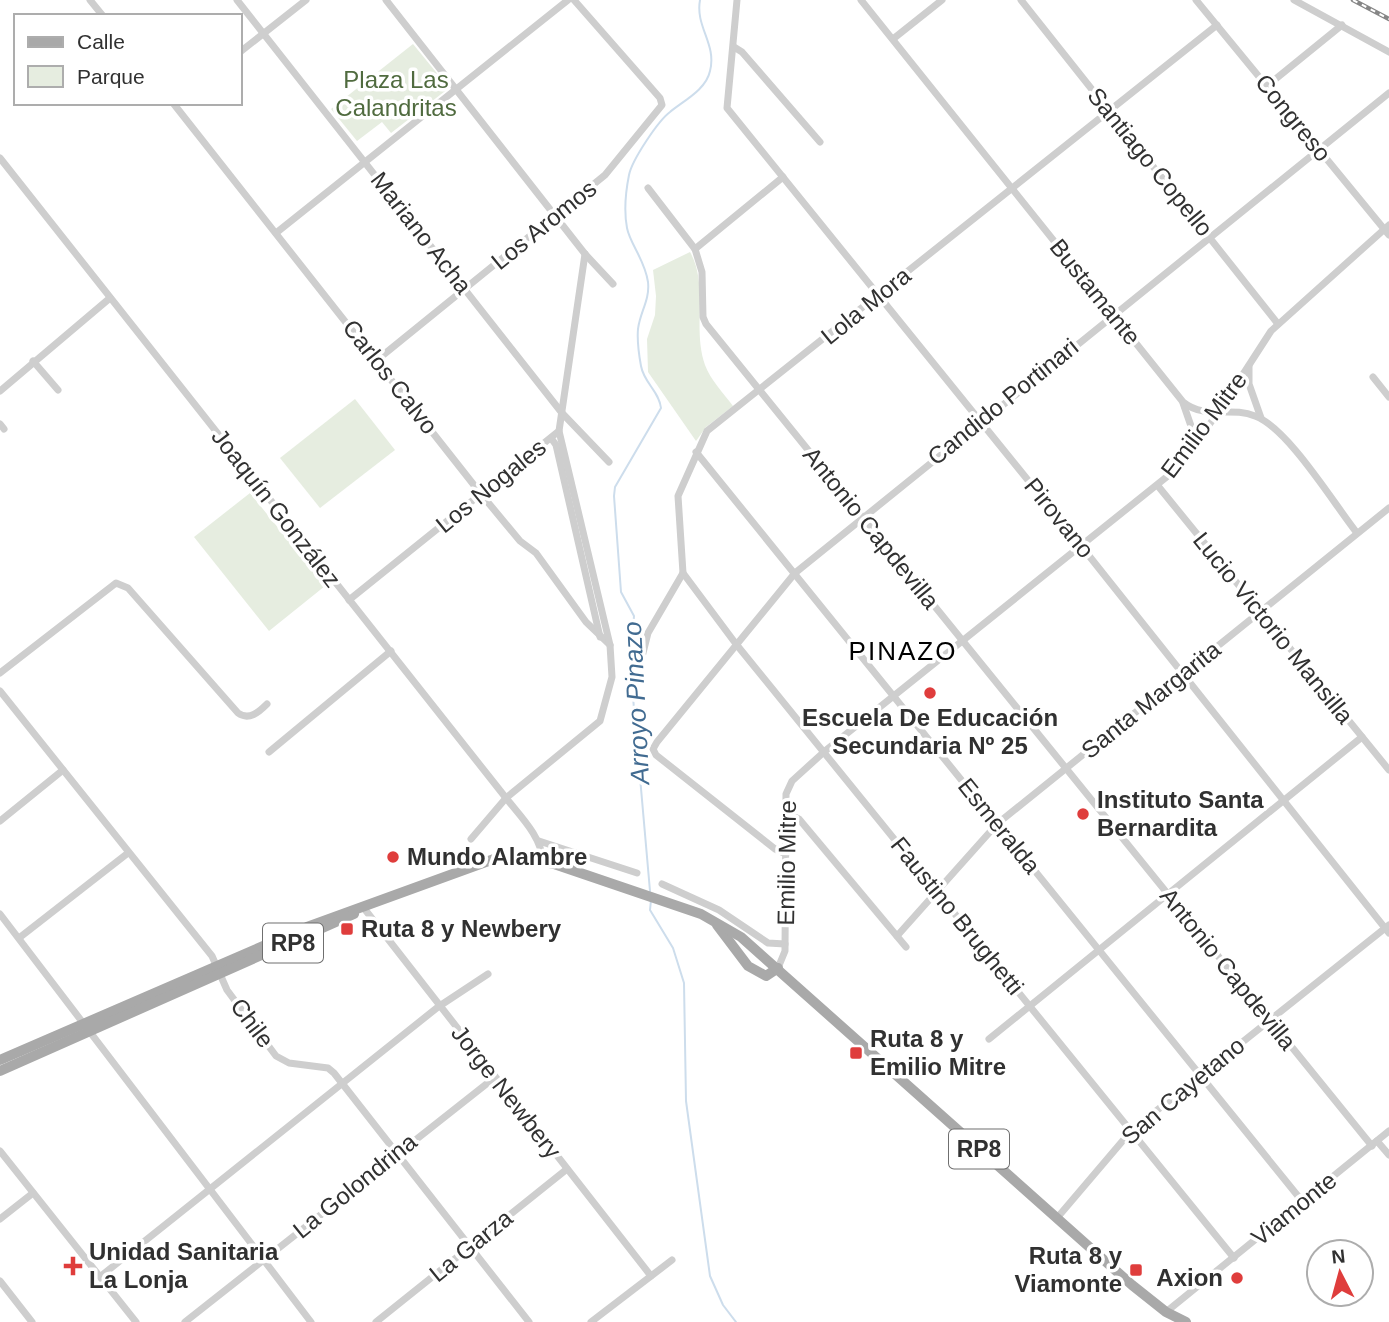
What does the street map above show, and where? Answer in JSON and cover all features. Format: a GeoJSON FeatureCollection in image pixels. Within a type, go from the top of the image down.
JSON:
{"type":"FeatureCollection","features":[{"type":"Feature","properties":{"kind":"main road","name":"RP8"},"geometry":{"type":"LineString","coordinates":[[0,1070],[307,927],[494,859],[543,861],[712,919],[778,968],[1057,1218],[1166,1312],[1181,1321]]}},
{"type":"Feature","properties":{"kind":"main road"},"geometry":{"type":"LineString","coordinates":[[712,919],[754,971],[766,976],[778,968]]}},
{"type":"Feature","properties":{"kind":"main road","name":"RP8"},"geometry":{"type":"LineString","coordinates":[[0,1060],[86,1028]]}},
{"type":"Feature","properties":{"kind":"street"},"geometry":{"type":"LineString","coordinates":[[90,0],[101,14]]}},
{"type":"Feature","properties":{"kind":"street","name":"Mariano Acha"},"geometry":{"type":"LineString","coordinates":[[237,0],[562,413],[609,462]]}},
{"type":"Feature","properties":{"kind":"street"},"geometry":{"type":"LineString","coordinates":[[242,50],[306,0]]}},
{"type":"Feature","properties":{"kind":"street"},"geometry":{"type":"LineString","coordinates":[[386,0],[458,88],[585,254],[613,284]]}},
{"type":"Feature","properties":{"kind":"street"},"geometry":{"type":"LineString","coordinates":[[276,233],[568,0]]}},
{"type":"Feature","properties":{"kind":"street","name":"Los Aromos"},"geometry":{"type":"LineString","coordinates":[[377,360],[557,215],[615,164],[662,101],[574,0]]}},
{"type":"Feature","properties":{"kind":"street"},"geometry":{"type":"LineString","coordinates":[[737,0],[734,47],[742,52],[820,142]]}},
{"type":"Feature","properties":{"kind":"street","name":"Bustamante"},"geometry":{"type":"LineString","coordinates":[[862,0],[1183,402]]}},
{"type":"Feature","properties":{"kind":"street"},"geometry":{"type":"LineString","coordinates":[[893,39],[942,0]]}},
{"type":"Feature","properties":{"kind":"street","name":"Santiago Copello"},"geometry":{"type":"LineString","coordinates":[[1021,0],[1278,324]]}},
{"type":"Feature","properties":{"kind":"street","name":"Congreso"},"geometry":{"type":"LineString","coordinates":[[1196,0],[1387,230]]}},
{"type":"Feature","properties":{"kind":"street"},"geometry":{"type":"LineString","coordinates":[[1294,0],[1389,52]]}},
{"type":"Feature","properties":{"kind":"street","name":"Lola Mora"},"geometry":{"type":"LineString","coordinates":[[683,573],[678,496],[707,431],[879,297],[1011,188],[1217,25]]}},
{"type":"Feature","properties":{"kind":"street"},"geometry":{"type":"LineString","coordinates":[[1267,86],[1342,25]]}},
{"type":"Feature","properties":{"kind":"street","name":"Pirovano"},"geometry":{"type":"LineString","coordinates":[[734,47],[726,105],[1388,929]]}},
{"type":"Feature","properties":{"kind":"street","name":"Candido Portinari"},"geometry":{"type":"LineString","coordinates":[[786,854],[718,805],[656,755],[653,749],[736,644],[795,573],[862,516],[1389,93]]}},
{"type":"Feature","properties":{"kind":"street","name":"Carlos Calvo"},"geometry":{"type":"LineString","coordinates":[[175,105],[481,494],[520,541],[536,553],[601,639],[610,645]]}},
{"type":"Feature","properties":{"kind":"street","name":"Joaquín González"},"geometry":{"type":"LineString","coordinates":[[0,158],[506,798],[538,841],[543,861]]}},
{"type":"Feature","properties":{"kind":"street"},"geometry":{"type":"LineString","coordinates":[[695,249],[783,177]]}},
{"type":"Feature","properties":{"kind":"street","name":"Antonio Capdevilla"},"geometry":{"type":"LineString","coordinates":[[648,188],[695,249],[702,272],[703,317],[759,391],[1268,1020],[1374,1143],[1389,1155]]}},
{"type":"Feature","properties":{"kind":"street","name":"Emilio Mitre"},"geometry":{"type":"LineString","coordinates":[[778,968],[785,944],[786,794],[792,781],[825,751],[1158,486],[1218,413],[1278,324],[1387,230]]}},
{"type":"Feature","properties":{"kind":"street","name":"Los Nogales"},"geometry":{"type":"LineString","coordinates":[[349,600],[559,431],[585,254]]}},
{"type":"Feature","properties":{"kind":"street"},"geometry":{"type":"LineString","coordinates":[[0,391],[110,298]]}},
{"type":"Feature","properties":{"kind":"street"},"geometry":{"type":"LineString","coordinates":[[33,361],[58,390]]}},
{"type":"Feature","properties":{"kind":"street"},"geometry":{"type":"LineString","coordinates":[[1249,365],[1248,384],[1262,419]]}},
{"type":"Feature","properties":{"kind":"street"},"geometry":{"type":"LineString","coordinates":[[1373,377],[1389,397]]}},
{"type":"Feature","properties":{"kind":"street"},"geometry":{"type":"LineString","coordinates":[[1183,402],[1192,410],[1246,412],[1262,419],[1285,439],[1357,533]]}},
{"type":"Feature","properties":{"kind":"street"},"geometry":{"type":"LineString","coordinates":[[1183,402],[1191,426],[1191,449]]}},
{"type":"Feature","properties":{"kind":"street"},"geometry":{"type":"LineString","coordinates":[[471,839],[506,798],[600,721],[612,677],[610,645],[559,431]]}},
{"type":"Feature","properties":{"kind":"street"},"geometry":{"type":"LineString","coordinates":[[551,438],[556,445],[601,639]]}},
{"type":"Feature","properties":{"kind":"street","name":"Esmeralda"},"geometry":{"type":"LineString","coordinates":[[696,452],[1302,1201]]}},
{"type":"Feature","properties":{"kind":"street","name":"Lucio Victorio Mansilla"},"geometry":{"type":"LineString","coordinates":[[1158,486],[1389,770]]}},
{"type":"Feature","properties":{"kind":"street","name":"Santa Margarita"},"geometry":{"type":"LineString","coordinates":[[897,936],[996,824],[1389,508]]}},
{"type":"Feature","properties":{"kind":"street"},"geometry":{"type":"LineString","coordinates":[[641,661],[648,633],[683,573]]}},
{"type":"Feature","properties":{"kind":"street","name":"Faustino Brughetti"},"geometry":{"type":"LineString","coordinates":[[683,573],[736,644],[1234,1258]]}},
{"type":"Feature","properties":{"kind":"street"},"geometry":{"type":"LineString","coordinates":[[0,673],[116,583],[128,588],[238,713],[247,717],[267,704]]}},
{"type":"Feature","properties":{"kind":"street"},"geometry":{"type":"LineString","coordinates":[[269,752],[391,651]]}},
{"type":"Feature","properties":{"kind":"street","name":"Chile"},"geometry":{"type":"LineString","coordinates":[[0,691],[219,970],[227,990],[276,1056],[289,1063],[328,1068],[344,1084],[529,1322]]}},
{"type":"Feature","properties":{"kind":"street"},"geometry":{"type":"LineString","coordinates":[[989,1039],[1362,737]]}},
{"type":"Feature","properties":{"kind":"street"},"geometry":{"type":"LineString","coordinates":[[0,821],[63,771]]}},
{"type":"Feature","properties":{"kind":"street"},"geometry":{"type":"LineString","coordinates":[[786,812],[799,819],[906,947]]}},
{"type":"Feature","properties":{"kind":"street"},"geometry":{"type":"LineString","coordinates":[[538,841],[637,873]]}},
{"type":"Feature","properties":{"kind":"street"},"geometry":{"type":"LineString","coordinates":[[19,938],[128,853]]}},
{"type":"Feature","properties":{"kind":"street"},"geometry":{"type":"LineString","coordinates":[[662,884],[719,910],[768,943],[785,944]]}},
{"type":"Feature","properties":{"kind":"street","name":"Jorge Newbery"},"geometry":{"type":"LineString","coordinates":[[363,907],[438,1007],[651,1276]]}},
{"type":"Feature","properties":{"kind":"street"},"geometry":{"type":"LineString","coordinates":[[0,915],[311,1322]]}},
{"type":"Feature","properties":{"kind":"street","name":"San Cayetano"},"geometry":{"type":"LineString","coordinates":[[1057,1218],[1131,1131],[1268,1020],[1388,929]]}},
{"type":"Feature","properties":{"kind":"street"},"geometry":{"type":"LineString","coordinates":[[101,1276],[438,1007],[488,974]]}},
{"type":"Feature","properties":{"kind":"street","name":"La Golondrina"},"geometry":{"type":"LineString","coordinates":[[185,1322],[494,1078]]}},
{"type":"Feature","properties":{"kind":"street","name":"Viamonte"},"geometry":{"type":"LineString","coordinates":[[1166,1312],[1389,1131]]}},
{"type":"Feature","properties":{"kind":"street"},"geometry":{"type":"LineString","coordinates":[[0,1151],[136,1322]]}},
{"type":"Feature","properties":{"kind":"street","name":"La Garza"},"geometry":{"type":"LineString","coordinates":[[376,1322],[567,1169]]}},
{"type":"Feature","properties":{"kind":"street"},"geometry":{"type":"LineString","coordinates":[[0,1219],[33,1192]]}},
{"type":"Feature","properties":{"kind":"street"},"geometry":{"type":"LineString","coordinates":[[591,1322],[672,1261]]}},
{"type":"Feature","properties":{"kind":"street"},"geometry":{"type":"LineString","coordinates":[[0,1281],[33,1322]]}},
{"type":"Feature","properties":{"kind":"green space","name":"Plaza Las Calandritas"},"geometry":{"type":"Polygon","coordinates":[[[413,44],[449,88],[391,133],[382,122],[357,141],[331,109],[413,44]]]}},
{"type":"Feature","properties":{"kind":"green space"},"geometry":{"type":"Polygon","coordinates":[[[690,252],[699,279],[701,351],[707,370],[733,406],[706,427],[696,441],[648,372],[647,339],[655,315],[656,296],[653,270],[690,252]]]}},
{"type":"Feature","properties":{"kind":"green space"},"geometry":{"type":"Polygon","coordinates":[[[355,399],[395,450],[320,508],[280,458],[355,399]]]}},
{"type":"Feature","properties":{"kind":"green space"},"geometry":{"type":"Polygon","coordinates":[[[250,493],[325,586],[269,631],[194,537],[250,493]]]}},
{"type":"Feature","properties":{"kind":"waterway","name":"Arroyo Pinazo"},"geometry":{"type":"LineString","coordinates":[[650,891],[630,663],[634,616],[621,592],[614,496],[615,487],[661,408],[640,362],[638,329],[648,295],[648,282],[629,234],[626,201],[631,168],[646,141],[665,117],[699,89],[708,78],[711,52],[700,19],[700,0]]}},
{"type":"Feature","properties":{"kind":"waterway","name":"Arroyo Pinazo"},"geometry":{"type":"LineString","coordinates":[[651,900],[650,910],[673,948],[684,983],[686,1101],[710,1276],[723,1305],[736,1322]]}},
{"type":"Feature","properties":{"kind":"railway"},"geometry":{"type":"LineString","coordinates":[[1353,0],[1389,19]]}},
{"type":"Feature","properties":{"kind":"place","name":"Escuela De Educación Secundaria Nº 25"},"geometry":{"type":"Point","coordinates":[930,693]}},
{"type":"Feature","properties":{"kind":"place","name":"Instituto Santa Bernardita"},"geometry":{"type":"Point","coordinates":[1083,814]}},
{"type":"Feature","properties":{"kind":"place","name":"Mundo Alambre"},"geometry":{"type":"Point","coordinates":[393,857]}},
{"type":"Feature","properties":{"kind":"place","name":"Ruta 8 y Newbery"},"geometry":{"type":"Point","coordinates":[347,929]}},
{"type":"Feature","properties":{"kind":"place","name":"Ruta 8 y Emilio Mitre"},"geometry":{"type":"Point","coordinates":[856,1053]}},
{"type":"Feature","properties":{"kind":"place","name":"Unidad Sanitaria La Lonja"},"geometry":{"type":"Point","coordinates":[73,1266]}},
{"type":"Feature","properties":{"kind":"place","name":"Ruta 8 y Viamonte"},"geometry":{"type":"Point","coordinates":[1136,1270]}},
{"type":"Feature","properties":{"kind":"place","name":"Axion"},"geometry":{"type":"Point","coordinates":[1237,1278]}},
{"type":"Feature","properties":{"kind":"district","name":"PINAZO"},"geometry":{"type":"Point","coordinates":[903,651]}}]}
